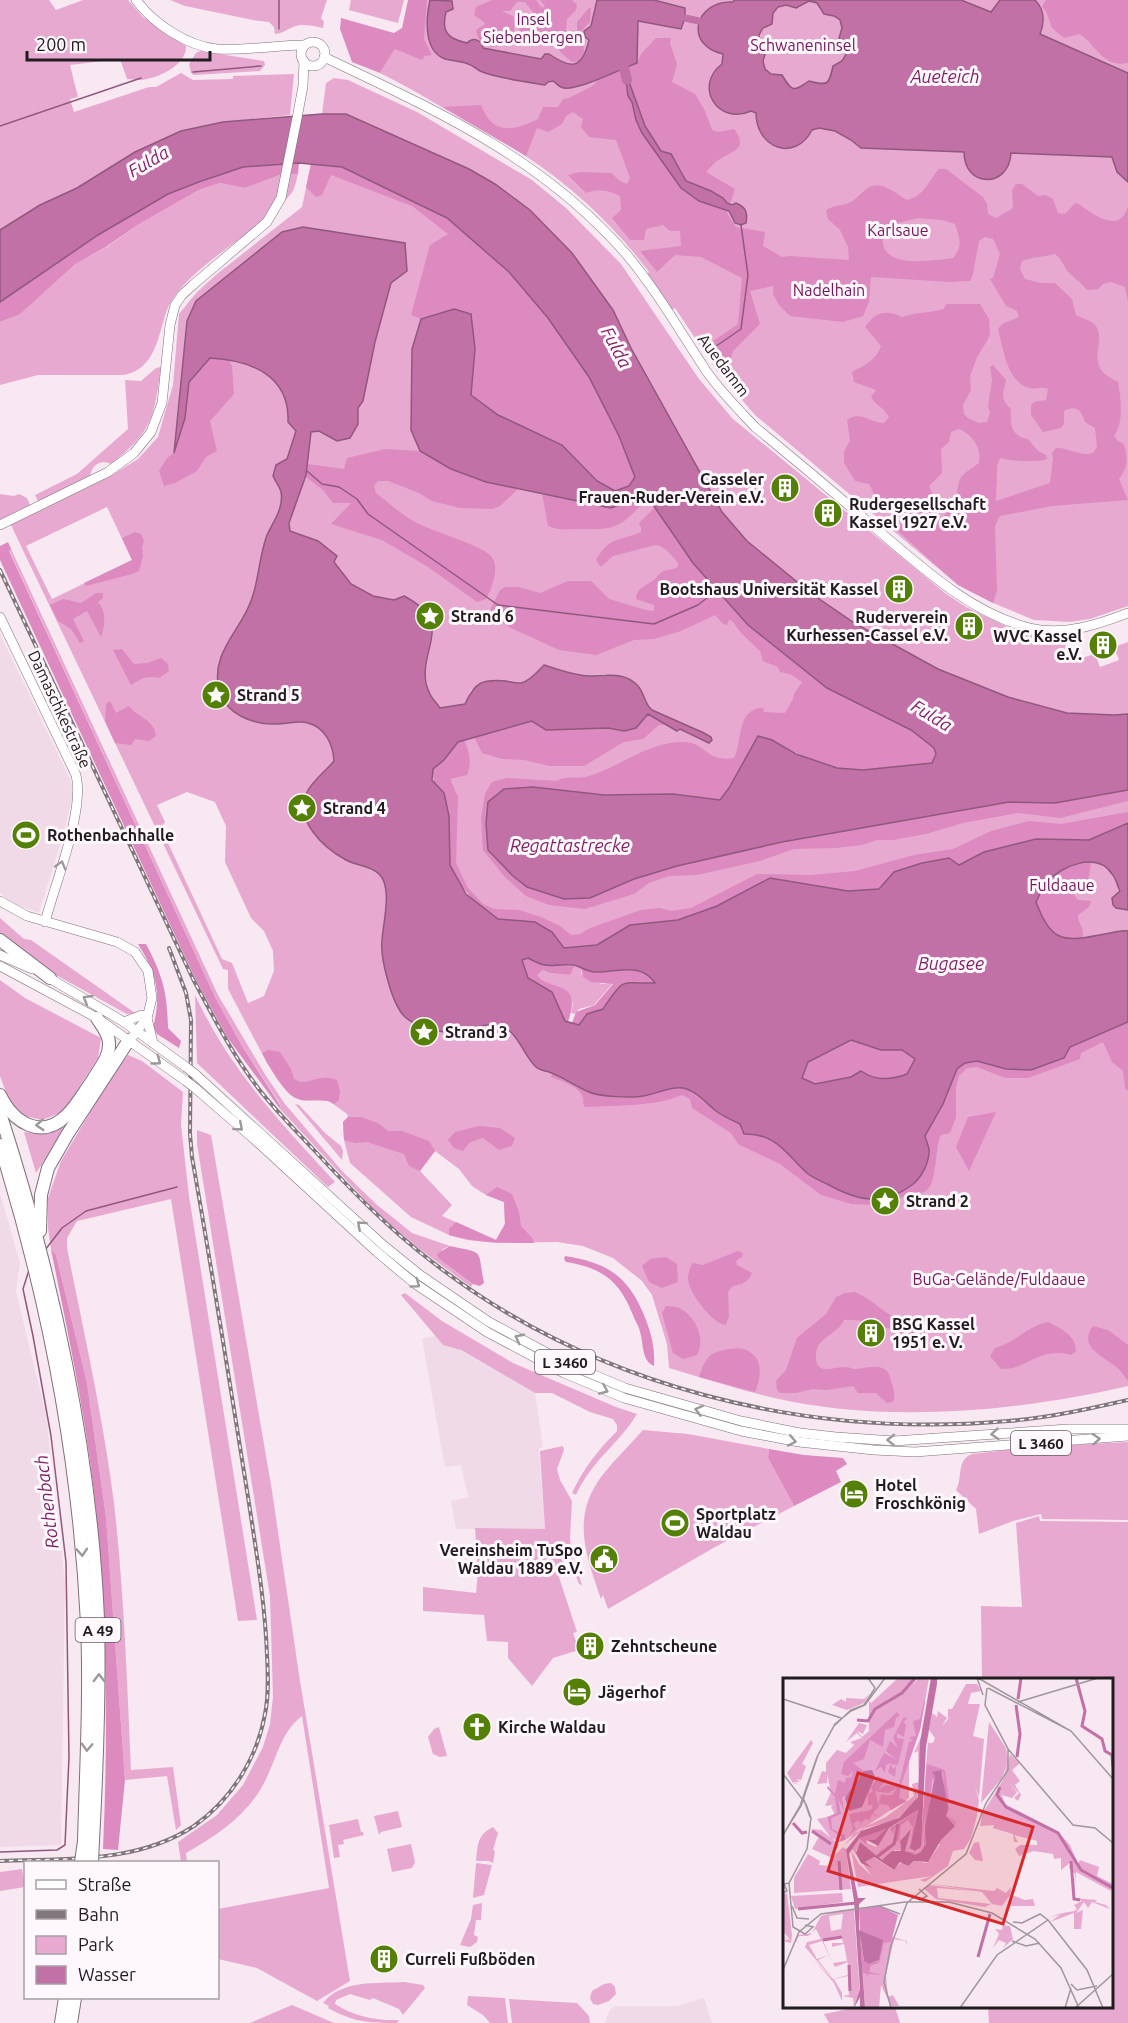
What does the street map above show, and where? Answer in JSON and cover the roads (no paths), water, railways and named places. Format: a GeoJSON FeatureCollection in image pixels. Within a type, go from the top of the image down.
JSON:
{"type":"FeatureCollection","features":[{"type":"Feature","properties":{"kind":"highway"},"geometry":{"type":"LineString","coordinates":[[0,940],[50,978]]}},
{"type":"Feature","properties":{"kind":"highway"},"geometry":{"type":"LineString","coordinates":[[0,1095],[13,1116],[28,1125],[48,1125],[66,1116],[93,1078],[109,1050],[108,1036],[97,1018]]}},
{"type":"Feature","properties":{"kind":"highway"},"geometry":{"type":"LineString","coordinates":[[39,1257],[40,1208],[48,1168],[67,1135],[134,1034]]}},
{"type":"Feature","properties":{"kind":"highway","name":"A 49"},"geometry":{"type":"LineString","coordinates":[[0,1113],[39,1257],[79,1521],[87,1634],[88,1841],[92,1861]]}},
{"type":"Feature","properties":{"kind":"highway","name":"A 49"},"geometry":{"type":"LineString","coordinates":[[0,1145],[39,1257]]}},
{"type":"Feature","properties":{"kind":"highway","name":"A 49"},"geometry":{"type":"LineString","coordinates":[[82,1861],[88,1841]]}},
{"type":"Feature","properties":{"kind":"highway"},"geometry":{"type":"LineString","coordinates":[[62,2023],[65,1999]]}},
{"type":"Feature","properties":{"kind":"highway"},"geometry":{"type":"LineString","coordinates":[[71,2023],[75,1999]]}},
{"type":"Feature","properties":{"kind":"main road"},"geometry":{"type":"LineString","coordinates":[[136,0],[159,24],[195,43],[224,49],[280,47],[305,45],[312,42],[319,44],[324,57],[320,63],[306,60],[280,47]]}},
{"type":"Feature","properties":{"kind":"main road"},"geometry":{"type":"LineString","coordinates":[[0,525],[108,472],[134,453],[151,432],[162,403],[170,325],[175,305],[194,284],[267,222],[281,198],[303,86],[305,45]]}},
{"type":"Feature","properties":{"kind":"main road","name":"Auedamm"},"geometry":{"type":"LineString","coordinates":[[324,57],[411,97],[511,153],[552,183],[591,218],[626,255],[644,277],[708,373],[755,427],[909,557],[951,589],[1008,620],[1031,628],[1054,631],[1072,630],[1090,627],[1128,613]]}},
{"type":"Feature","properties":{"kind":"main road","name":"Damaschkestraße"},"geometry":{"type":"LineString","coordinates":[[0,617],[76,775],[79,786],[73,825],[45,922]]}},
{"type":"Feature","properties":{"kind":"main road"},"geometry":{"type":"LineString","coordinates":[[0,901],[27,916],[117,942],[128,947],[141,959],[148,971],[151,983],[145,1017],[134,1034]]}},
{"type":"Feature","properties":{"kind":"main road","name":"L 3460"},"geometry":{"type":"LineString","coordinates":[[0,955],[50,978],[124,1022],[186,1081],[254,1139],[376,1252],[414,1283],[487,1332],[564,1373],[624,1398],[689,1417],[764,1436],[837,1447],[915,1452],[1128,1436]]}},
{"type":"Feature","properties":{"kind":"main road","name":"L 3460"},"geometry":{"type":"LineString","coordinates":[[0,966],[97,1018],[153,1042],[195,1074],[383,1245],[420,1275],[489,1322],[566,1363],[625,1388],[741,1421],[800,1433],[894,1441],[1068,1429],[1128,1429]]}},
{"type":"Feature","properties":{"kind":"main road"},"geometry":{"type":"LineString","coordinates":[[124,1022],[145,1017]]}},
{"type":"Feature","properties":{"kind":"main road"},"geometry":{"type":"LineString","coordinates":[[145,1017],[153,1042]]}},
{"type":"Feature","properties":{"kind":"water"},"geometry":{"type":"Polygon","coordinates":[[[430,0],[452,1],[453,9],[446,12],[444,25],[448,34],[455,39],[467,43],[476,40],[483,48],[541,59],[545,54],[549,54],[569,64],[579,62],[583,57],[589,40],[585,37],[584,31],[591,26],[597,0],[654,0],[685,8],[685,18],[681,29],[638,21],[637,63],[586,84],[567,88],[560,87],[553,81],[545,85],[494,76],[462,62],[445,59],[438,55],[433,49],[428,33],[430,0]]]}},
{"type":"Feature","properties":{"kind":"water","name":"Aueteich"},"geometry":{"type":"Polygon","coordinates":[[[734,0],[961,0],[991,12],[1000,0],[1035,0],[1043,16],[1040,34],[1128,73],[1128,182],[1117,172],[1112,157],[1011,153],[1003,173],[987,180],[978,178],[971,172],[966,164],[964,152],[861,148],[835,131],[819,128],[812,130],[805,140],[796,146],[778,147],[762,135],[756,113],[751,111],[739,114],[728,113],[720,109],[713,101],[710,92],[710,83],[714,73],[722,64],[723,54],[710,49],[702,42],[699,24],[703,15],[710,8],[720,3],[734,0]],[[809,1],[796,8],[786,5],[778,7],[773,13],[772,24],[763,28],[759,35],[760,43],[766,51],[763,61],[765,69],[771,74],[782,75],[788,85],[793,88],[809,81],[827,82],[833,66],[842,61],[846,54],[845,46],[839,38],[842,28],[840,20],[824,14],[817,3],[809,1]]]}},
{"type":"Feature","properties":{"kind":"water"},"geometry":{"type":"Polygon","coordinates":[[[628,79],[645,126],[661,151],[671,154],[686,181],[711,191],[727,203],[742,206],[746,213],[746,223],[741,225],[735,223],[729,211],[699,201],[681,188],[642,133],[628,96],[626,80],[628,79]]]}},
{"type":"Feature","properties":{"kind":"water"},"geometry":{"type":"Polygon","coordinates":[[[346,114],[469,169],[495,184],[530,210],[572,253],[613,310],[631,348],[722,512],[747,541],[812,594],[856,624],[938,669],[1008,697],[1067,713],[1128,714],[1128,790],[1055,803],[1009,802],[782,842],[677,866],[634,879],[590,898],[564,899],[527,887],[513,876],[488,850],[486,823],[488,802],[504,789],[533,787],[604,795],[673,794],[720,800],[758,736],[772,740],[796,754],[837,768],[863,770],[932,763],[936,754],[934,748],[911,730],[827,688],[748,625],[693,563],[649,499],[632,500],[611,508],[486,482],[451,469],[420,451],[411,430],[412,349],[421,319],[454,309],[471,314],[475,349],[471,395],[498,415],[562,445],[597,481],[615,491],[629,486],[635,477],[619,436],[589,377],[548,318],[509,272],[447,218],[342,167],[299,163],[243,167],[168,194],[98,235],[0,302],[0,230],[40,205],[77,188],[135,152],[181,131],[223,122],[346,114]]]}},
{"type":"Feature","properties":{"kind":"water","name":"Bugasee"},"geometry":{"type":"Polygon","coordinates":[[[303,227],[405,243],[407,271],[391,283],[375,342],[363,401],[358,408],[358,424],[350,438],[337,441],[319,431],[311,432],[306,475],[289,523],[290,531],[318,541],[337,556],[334,562],[351,584],[373,596],[394,600],[404,596],[420,607],[429,618],[432,629],[425,678],[430,694],[440,708],[465,704],[472,691],[485,682],[524,682],[534,676],[544,665],[580,675],[625,677],[638,686],[652,710],[704,733],[712,740],[709,743],[680,729],[677,731],[648,714],[636,728],[624,731],[608,728],[546,730],[532,721],[458,742],[444,760],[433,769],[432,780],[444,793],[449,816],[450,865],[466,894],[498,919],[535,922],[552,932],[564,948],[597,945],[630,925],[678,920],[717,906],[770,878],[848,891],[879,889],[894,872],[922,863],[949,858],[959,865],[984,852],[1036,839],[1089,840],[1128,823],[1128,910],[1116,908],[1113,905],[1112,898],[1120,891],[1113,876],[1105,867],[1089,862],[1070,866],[1053,876],[1044,886],[1036,902],[1048,926],[1061,937],[1079,938],[1128,931],[1128,1022],[1070,1047],[1064,1058],[1031,1070],[1006,1069],[977,1061],[965,1063],[957,1069],[943,1104],[925,1136],[929,1153],[921,1175],[901,1192],[890,1197],[870,1199],[838,1190],[807,1173],[780,1146],[764,1137],[744,1134],[740,1124],[719,1113],[687,1089],[674,1088],[631,1097],[594,1094],[537,1068],[517,1039],[501,1026],[490,1025],[456,1032],[443,1032],[422,1027],[405,1017],[391,992],[383,958],[386,887],[383,880],[375,871],[346,860],[320,841],[307,823],[304,813],[307,792],[334,761],[327,738],[320,729],[305,722],[267,724],[249,720],[227,705],[219,689],[217,677],[221,657],[251,601],[264,544],[281,504],[280,490],[273,476],[276,465],[287,459],[296,431],[288,422],[287,406],[282,392],[265,373],[253,367],[225,359],[210,358],[189,382],[185,418],[174,453],[187,321],[196,301],[282,232],[303,227]],[[528,958],[522,960],[528,978],[552,992],[565,1021],[579,1025],[587,1014],[603,1009],[615,991],[624,984],[655,983],[649,976],[635,970],[592,972],[573,965],[547,965],[528,958]],[[851,1040],[808,1062],[802,1078],[815,1084],[851,1077],[861,1071],[877,1078],[895,1077],[907,1074],[915,1059],[902,1050],[881,1050],[851,1040]]]}},
{"type":"Feature","properties":{"kind":"waterway"},"geometry":{"type":"LineString","coordinates":[[279,0],[279,29]]}},
{"type":"Feature","properties":{"kind":"waterway"},"geometry":{"type":"LineString","coordinates":[[685,18],[699,21]]}},
{"type":"Feature","properties":{"kind":"waterway"},"geometry":{"type":"LineString","coordinates":[[193,72],[261,66]]}},
{"type":"Feature","properties":{"kind":"waterway"},"geometry":{"type":"LineString","coordinates":[[624,68],[627,80]]}},
{"type":"Feature","properties":{"kind":"waterway"},"geometry":{"type":"LineString","coordinates":[[0,126],[141,78]]}},
{"type":"Feature","properties":{"kind":"waterway"},"geometry":{"type":"LineString","coordinates":[[709,351],[741,329],[748,275],[741,225]]}},
{"type":"Feature","properties":{"kind":"waterway"},"geometry":{"type":"LineString","coordinates":[[307,471],[322,484],[339,487],[357,499],[368,514],[498,605],[654,624],[698,605],[717,590]]}},
{"type":"Feature","properties":{"kind":"waterway","name":"Rothenbach"},"geometry":{"type":"LineString","coordinates":[[45,1250],[62,1228],[86,1211],[177,1187]]}},
{"type":"Feature","properties":{"kind":"waterway","name":"Rothenbach"},"geometry":{"type":"LineString","coordinates":[[0,1852],[57,1850],[65,1845],[69,1757],[66,1562],[51,1436],[23,1289],[29,1270]]}},
{"type":"Feature","properties":{"kind":"railway"},"geometry":{"type":"LineString","coordinates":[[0,570],[193,979],[233,1052],[268,1100],[328,1165],[385,1222],[431,1261],[494,1305],[561,1342],[631,1372],[704,1395],[779,1412],[855,1421],[932,1424],[1023,1420],[1128,1400]]}},
{"type":"Feature","properties":{"kind":"railway"},"geometry":{"type":"LineString","coordinates":[[0,1861],[75,1859],[125,1853],[172,1838],[194,1826],[220,1804],[240,1777],[256,1747],[265,1714],[268,1670],[260,1576],[192,1157],[190,1134],[191,1020],[186,993],[169,948]]}},
{"type":"Feature","properties":{"kind":"place","name":"Casseler Frauen-Ruder-Verein e.V."},"geometry":{"type":"Point","coordinates":[785,488]}},
{"type":"Feature","properties":{"kind":"place","name":"Rudergesellschaft Kassel 1927 e.V."},"geometry":{"type":"Point","coordinates":[828,513]}},
{"type":"Feature","properties":{"kind":"place","name":"Bootshaus Universität Kassel"},"geometry":{"type":"Point","coordinates":[899,589]}},
{"type":"Feature","properties":{"kind":"place","name":"Strand 6"},"geometry":{"type":"Point","coordinates":[430,616]}},
{"type":"Feature","properties":{"kind":"place","name":"Ruderverein Kurhessen-Cassel e.V."},"geometry":{"type":"Point","coordinates":[969,626]}},
{"type":"Feature","properties":{"kind":"place","name":"WVC Kassel e.V."},"geometry":{"type":"Point","coordinates":[1103,645]}},
{"type":"Feature","properties":{"kind":"place","name":"Strand 5"},"geometry":{"type":"Point","coordinates":[216,695]}},
{"type":"Feature","properties":{"kind":"place","name":"Strand 4"},"geometry":{"type":"Point","coordinates":[302,808]}},
{"type":"Feature","properties":{"kind":"place","name":"Rothenbachhalle"},"geometry":{"type":"Point","coordinates":[26,835]}},
{"type":"Feature","properties":{"kind":"place","name":"Strand 3"},"geometry":{"type":"Point","coordinates":[424,1032]}},
{"type":"Feature","properties":{"kind":"place","name":"Strand 2"},"geometry":{"type":"Point","coordinates":[885,1201]}},
{"type":"Feature","properties":{"kind":"place","name":"BSG Kassel 1951 e. V."},"geometry":{"type":"Point","coordinates":[871,1333]}},
{"type":"Feature","properties":{"kind":"place","name":"Hotel Froschkönig"},"geometry":{"type":"Point","coordinates":[854,1494]}},
{"type":"Feature","properties":{"kind":"place","name":"Sportplatz Waldau"},"geometry":{"type":"Point","coordinates":[675,1523]}},
{"type":"Feature","properties":{"kind":"place","name":"Vereinsheim TuSpo Waldau 1889 e.V."},"geometry":{"type":"Point","coordinates":[604,1559]}},
{"type":"Feature","properties":{"kind":"place","name":"Zehntscheune"},"geometry":{"type":"Point","coordinates":[590,1646]}},
{"type":"Feature","properties":{"kind":"place","name":"Jägerhof"},"geometry":{"type":"Point","coordinates":[577,1692]}},
{"type":"Feature","properties":{"kind":"place","name":"Kirche Waldau"},"geometry":{"type":"Point","coordinates":[477,1727]}},
{"type":"Feature","properties":{"kind":"place","name":"Curreli Fußböden"},"geometry":{"type":"Point","coordinates":[384,1959]}},
{"type":"Feature","properties":{"kind":"park label","name":"Insel Siebenbergen"},"geometry":{"type":"Point","coordinates":[533,28]}},
{"type":"Feature","properties":{"kind":"park label","name":"Schwaneninsel"},"geometry":{"type":"Point","coordinates":[803,45]}},
{"type":"Feature","properties":{"kind":"park label","name":"Karlsaue"},"geometry":{"type":"Point","coordinates":[898,230]}},
{"type":"Feature","properties":{"kind":"park label","name":"Nadelhain"},"geometry":{"type":"Point","coordinates":[829,290]}},
{"type":"Feature","properties":{"kind":"park label","name":"Fuldaaue"},"geometry":{"type":"Point","coordinates":[1062,885]}},
{"type":"Feature","properties":{"kind":"park label","name":"BuGa-Gelände/Fuldaaue"},"geometry":{"type":"Point","coordinates":[999,1279]}},
{"type":"Feature","properties":{"kind":"water label","name":"Fulda"},"geometry":{"type":"Point","coordinates":[148,161]}},
{"type":"Feature","properties":{"kind":"water label","name":"Fulda"},"geometry":{"type":"Point","coordinates":[617,347]}},
{"type":"Feature","properties":{"kind":"water label","name":"Fulda"},"geometry":{"type":"Point","coordinates":[932,715]}},
{"type":"Feature","properties":{"kind":"water label","name":"Regattastrecke"},"geometry":{"type":"Point","coordinates":[570,845]}}]}
